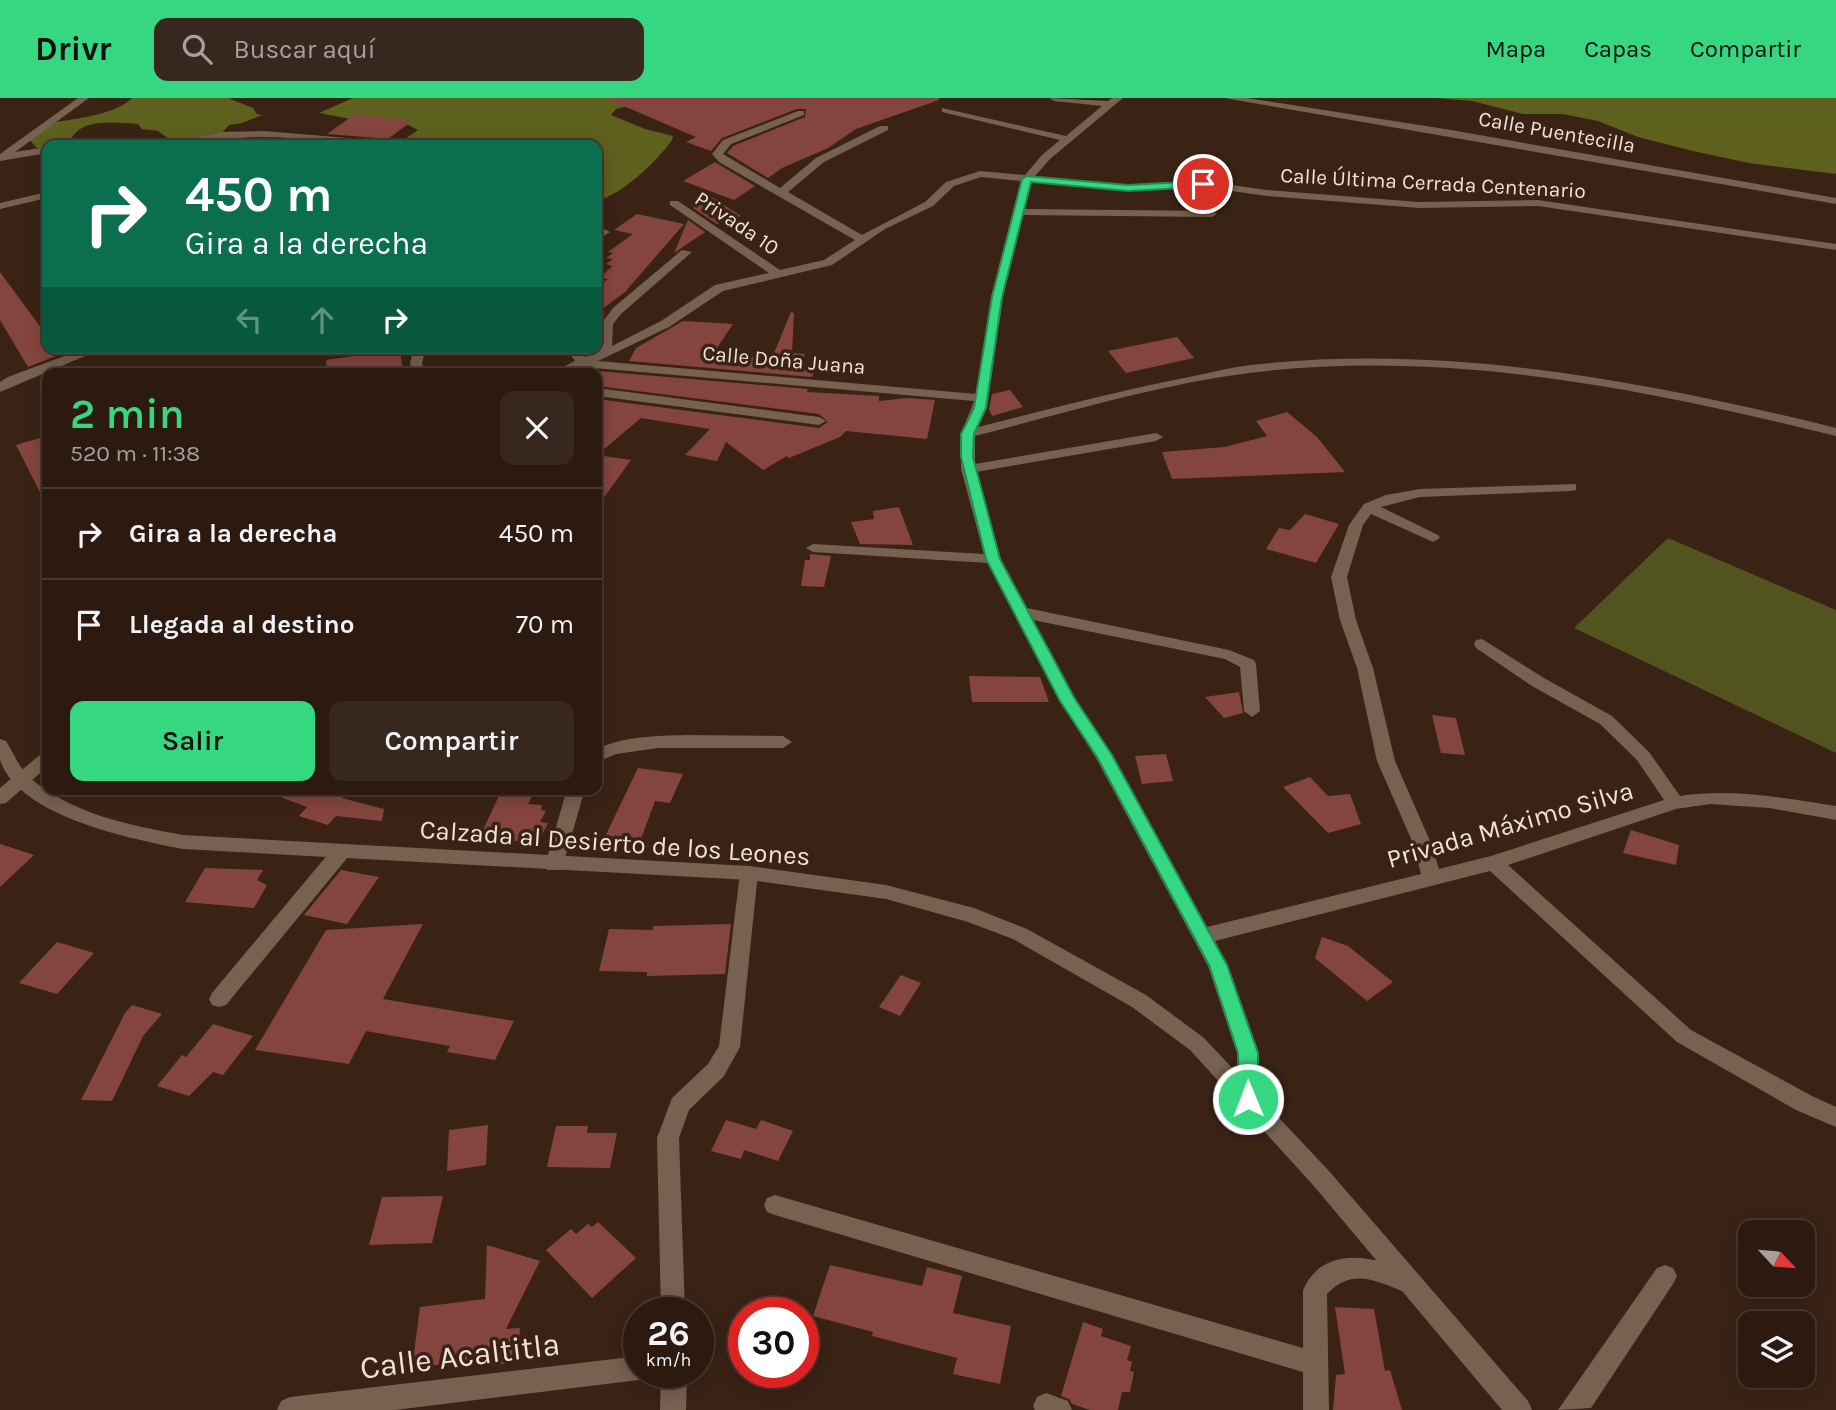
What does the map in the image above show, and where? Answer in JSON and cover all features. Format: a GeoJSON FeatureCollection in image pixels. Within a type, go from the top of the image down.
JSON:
{"type":"FeatureCollection","features":[{"type":"Feature","properties":{"kind":"street"},"geometry":{"type":"LineString","coordinates":[[0,158],[85,98]]}},
{"type":"Feature","properties":{"kind":"street"},"geometry":{"type":"LineString","coordinates":[[1054,98],[1114,101]]}},
{"type":"Feature","properties":{"kind":"street","name":"Calle Puentecilla"},"geometry":{"type":"LineString","coordinates":[[1229,98],[1451,133],[1836,201]]}},
{"type":"Feature","properties":{"kind":"street"},"geometry":{"type":"LineString","coordinates":[[1114,101],[1067,139],[1027,179],[997,297],[980,408],[968,434],[968,469],[993,559],[1068,701],[1104,755],[1218,965],[1248,1053],[1248,1099]]}},
{"type":"Feature","properties":{"kind":"street"},"geometry":{"type":"LineString","coordinates":[[945,110],[1067,139]]}},
{"type":"Feature","properties":{"kind":"street"},"geometry":{"type":"LineString","coordinates":[[801,113],[727,142],[717,154],[779,194],[862,239]]}},
{"type":"Feature","properties":{"kind":"street"},"geometry":{"type":"LineString","coordinates":[[779,194],[820,160],[884,128]]}},
{"type":"Feature","properties":{"kind":"street"},"geometry":{"type":"LineString","coordinates":[[196,140],[222,135],[264,134],[336,140]]}},
{"type":"Feature","properties":{"kind":"street"},"geometry":{"type":"LineString","coordinates":[[0,158],[42,151]]}},
{"type":"Feature","properties":{"kind":"street","name":"Calle Última Cerrada Centenario"},"geometry":{"type":"LineString","coordinates":[[570,368],[665,324],[719,288],[828,263],[845,254],[862,239],[929,204],[959,179],[979,174],[1128,188],[1203,184],[1266,193],[1419,205],[1538,204],[1836,247]]}},
{"type":"Feature","properties":{"kind":"street"},"geometry":{"type":"LineString","coordinates":[[0,206],[42,196]]}},
{"type":"Feature","properties":{"kind":"street","name":"Privada 10"},"geometry":{"type":"LineString","coordinates":[[674,203],[778,274]]}},
{"type":"Feature","properties":{"kind":"street"},"geometry":{"type":"LineString","coordinates":[[1020,212],[1212,214]]}},
{"type":"Feature","properties":{"kind":"street"},"geometry":{"type":"LineString","coordinates":[[605,354],[607,324],[617,311],[686,252]]}},
{"type":"Feature","properties":{"kind":"street"},"geometry":{"type":"LineString","coordinates":[[45,368],[82,354]]}},
{"type":"Feature","properties":{"kind":"street"},"geometry":{"type":"LineString","coordinates":[[576,354],[583,363]]}},
{"type":"Feature","properties":{"kind":"street"},"geometry":{"type":"LineString","coordinates":[[968,434],[1129,393],[1248,369],[1328,363],[1403,362],[1479,366],[1603,380],[1834,431]]}},
{"type":"Feature","properties":{"kind":"street","name":"Calle Doña Juana"},"geometry":{"type":"LineString","coordinates":[[583,363],[981,398]]}},
{"type":"Feature","properties":{"kind":"street"},"geometry":{"type":"LineString","coordinates":[[0,387],[42,369]]}},
{"type":"Feature","properties":{"kind":"street"},"geometry":{"type":"LineString","coordinates":[[602,393],[819,421]]}},
{"type":"Feature","properties":{"kind":"street"},"geometry":{"type":"LineString","coordinates":[[968,469],[1156,437]]}},
{"type":"Feature","properties":{"kind":"street"},"geometry":{"type":"LineString","coordinates":[[1432,878],[1421,841],[1386,761],[1365,668],[1348,620],[1339,577],[1356,525],[1368,507],[1386,499],[1420,493],[1571,487]]}},
{"type":"Feature","properties":{"kind":"street"},"geometry":{"type":"LineString","coordinates":[[1368,507],[1433,538]]}},
{"type":"Feature","properties":{"kind":"street"},"geometry":{"type":"LineString","coordinates":[[813,548],[993,559]]}},
{"type":"Feature","properties":{"kind":"street"},"geometry":{"type":"LineString","coordinates":[[1020,612],[1229,655],[1248,664],[1252,711]]}},
{"type":"Feature","properties":{"kind":"street"},"geometry":{"type":"LineString","coordinates":[[1482,644],[1538,682],[1606,720],[1643,756],[1675,803]]}},
{"type":"Feature","properties":{"kind":"street"},"geometry":{"type":"LineString","coordinates":[[602,752],[653,744],[783,742]]}},
{"type":"Feature","properties":{"kind":"street"},"geometry":{"type":"LineString","coordinates":[[0,745],[21,779]]}},
{"type":"Feature","properties":{"kind":"street"},"geometry":{"type":"LineString","coordinates":[[0,798],[42,762]]}},
{"type":"Feature","properties":{"kind":"street","name":"Calzada al Desierto de los Leones"},"geometry":{"type":"LineString","coordinates":[[21,779],[42,792]]}},
{"type":"Feature","properties":{"kind":"street","name":"Calzada al Desierto de los Leones"},"geometry":{"type":"LineString","coordinates":[[47,795],[90,821],[183,842],[554,865],[749,873],[912,898],[974,916],[1020,934],[1139,1000],[1197,1044],[1411,1284],[1519,1410]]}},
{"type":"Feature","properties":{"kind":"street"},"geometry":{"type":"LineString","coordinates":[[554,865],[574,795]]}},
{"type":"Feature","properties":{"kind":"street","name":"Privada Máximo Silva"},"geometry":{"type":"LineString","coordinates":[[1203,936],[1493,863],[1675,803],[1710,799],[1769,802],[1836,813]]}},
{"type":"Feature","properties":{"kind":"street"},"geometry":{"type":"LineString","coordinates":[[219,999],[341,852]]}},
{"type":"Feature","properties":{"kind":"street"},"geometry":{"type":"LineString","coordinates":[[1493,863],[1684,1035],[1804,1103],[1836,1117]]}},
{"type":"Feature","properties":{"kind":"street"},"geometry":{"type":"LineString","coordinates":[[673,1297],[668,1138],[680,1105],[716,1070],[729,1047],[749,873]]}},
{"type":"Feature","properties":{"kind":"street"},"geometry":{"type":"LineString","coordinates":[[775,1205],[1317,1364]]}},
{"type":"Feature","properties":{"kind":"street"},"geometry":{"type":"LineString","coordinates":[[1316,1410],[1315,1290],[1325,1277],[1347,1267],[1385,1271],[1411,1284]]}},
{"type":"Feature","properties":{"kind":"street"},"geometry":{"type":"LineString","coordinates":[[1571,1410],[1582,1399],[1665,1276]]}},
{"type":"Feature","properties":{"kind":"street","name":"Calle Acaltitla"},"geometry":{"type":"LineString","coordinates":[[290,1410],[417,1402],[623,1370]]}},
{"type":"Feature","properties":{"kind":"street"},"geometry":{"type":"LineString","coordinates":[[673,1410],[674,1388]]}},
{"type":"Feature","properties":{"kind":"shaded area"},"geometry":{"type":"Polygon","coordinates":[[[132,98],[232,98],[230,99],[253,108],[257,114],[262,115],[229,125],[222,133],[204,140],[170,140],[158,131],[142,129],[138,124],[119,123],[88,125],[80,129],[71,140],[42,140],[42,149],[37,148],[26,136],[53,123],[109,111],[132,98]]]}},
{"type":"Feature","properties":{"kind":"shaded area"},"geometry":{"type":"Polygon","coordinates":[[[353,98],[658,98],[616,109],[611,115],[645,129],[673,136],[666,148],[638,176],[602,198],[602,140],[403,140],[418,130],[408,125],[362,121],[319,113],[353,98]]]}},
{"type":"Feature","properties":{"kind":"shaded area"},"geometry":{"type":"Polygon","coordinates":[[[1436,98],[1836,98],[1836,174],[1749,163],[1693,151],[1638,137],[1598,121],[1563,114],[1523,114],[1472,101],[1436,98]]]}},
{"type":"Feature","properties":{"kind":"shaded area"},"geometry":{"type":"Polygon","coordinates":[[[1668,538],[1836,610],[1836,753],[1574,628],[1668,538]]]}},
{"type":"Feature","properties":{"kind":"building"},"geometry":{"type":"Polygon","coordinates":[[[605,98],[939,100],[856,129],[828,148],[782,168],[768,178],[727,153],[733,146],[805,117],[806,109],[797,109],[722,138],[711,151],[686,142],[696,137],[605,98]]]}},
{"type":"Feature","properties":{"kind":"building"},"geometry":{"type":"Polygon","coordinates":[[[355,114],[412,121],[388,139],[327,134],[355,114]]]}},
{"type":"Feature","properties":{"kind":"building"},"geometry":{"type":"Polygon","coordinates":[[[715,162],[755,186],[734,200],[683,181],[715,162]]]}},
{"type":"Feature","properties":{"kind":"building"},"geometry":{"type":"Polygon","coordinates":[[[710,196],[741,216],[717,224],[693,208],[710,196]]]}},
{"type":"Feature","properties":{"kind":"building"},"geometry":{"type":"Polygon","coordinates":[[[637,214],[684,224],[625,292],[602,309],[602,283],[608,279],[602,276],[612,266],[606,264],[613,259],[606,258],[613,253],[608,252],[633,234],[614,230],[637,214]]]}},
{"type":"Feature","properties":{"kind":"building"},"geometry":{"type":"Polygon","coordinates":[[[688,220],[705,232],[674,253],[688,220]]]}},
{"type":"Feature","properties":{"kind":"building"},"geometry":{"type":"Polygon","coordinates":[[[0,272],[42,329],[42,354],[58,355],[28,367],[0,320],[0,272]]]}},
{"type":"Feature","properties":{"kind":"building"},"geometry":{"type":"Polygon","coordinates":[[[791,312],[794,313],[792,353],[805,354],[800,366],[816,367],[812,377],[629,361],[636,348],[683,321],[733,324],[713,354],[772,358],[791,312]]]}},
{"type":"Feature","properties":{"kind":"building"},"geometry":{"type":"Polygon","coordinates":[[[1177,337],[1194,358],[1126,373],[1108,351],[1177,337]]]}},
{"type":"Feature","properties":{"kind":"building"},"geometry":{"type":"Polygon","coordinates":[[[366,354],[401,354],[402,368],[327,368],[326,360],[366,354]]]}},
{"type":"Feature","properties":{"kind":"building"},"geometry":{"type":"Polygon","coordinates":[[[602,371],[808,389],[807,392],[879,396],[879,401],[907,398],[935,400],[927,439],[846,431],[840,437],[789,458],[787,456],[763,470],[726,442],[717,461],[685,455],[710,429],[641,418],[602,451],[602,400],[819,428],[828,422],[819,414],[602,387],[602,371]]]}},
{"type":"Feature","properties":{"kind":"building"},"geometry":{"type":"Polygon","coordinates":[[[1010,390],[1023,407],[992,416],[989,409],[992,394],[1010,390]]]}},
{"type":"Feature","properties":{"kind":"building"},"geometry":{"type":"Polygon","coordinates":[[[1287,412],[1317,437],[1345,472],[1172,479],[1162,452],[1225,447],[1267,436],[1256,421],[1287,412]]]}},
{"type":"Feature","properties":{"kind":"building"},"geometry":{"type":"Polygon","coordinates":[[[42,437],[42,496],[16,445],[42,437]]]}},
{"type":"Feature","properties":{"kind":"building"},"geometry":{"type":"Polygon","coordinates":[[[602,456],[631,460],[602,500],[602,456]]]}},
{"type":"Feature","properties":{"kind":"building"},"geometry":{"type":"Polygon","coordinates":[[[899,507],[913,545],[860,544],[851,522],[874,519],[873,511],[899,507]]]}},
{"type":"Feature","properties":{"kind":"building"},"geometry":{"type":"Polygon","coordinates":[[[1305,514],[1339,524],[1316,563],[1266,549],[1279,528],[1290,530],[1305,514]]]}},
{"type":"Feature","properties":{"kind":"building"},"geometry":{"type":"Polygon","coordinates":[[[810,554],[831,556],[824,587],[801,586],[805,560],[810,560],[810,554]]]}},
{"type":"Feature","properties":{"kind":"building"},"geometry":{"type":"Polygon","coordinates":[[[969,676],[1040,677],[1049,702],[972,702],[969,676]]]}},
{"type":"Feature","properties":{"kind":"building"},"geometry":{"type":"Polygon","coordinates":[[[1239,692],[1243,713],[1224,718],[1205,697],[1239,692]]]}},
{"type":"Feature","properties":{"kind":"building"},"geometry":{"type":"Polygon","coordinates":[[[1432,715],[1456,718],[1465,755],[1441,753],[1432,715]]]}},
{"type":"Feature","properties":{"kind":"building"},"geometry":{"type":"Polygon","coordinates":[[[1166,754],[1173,781],[1142,784],[1135,756],[1166,754]]]}},
{"type":"Feature","properties":{"kind":"building"},"geometry":{"type":"Polygon","coordinates":[[[638,768],[683,774],[670,803],[655,801],[638,847],[602,843],[638,768]]]}},
{"type":"Feature","properties":{"kind":"building"},"geometry":{"type":"Polygon","coordinates":[[[1310,777],[1328,796],[1350,794],[1361,824],[1328,833],[1283,787],[1310,777]]]}},
{"type":"Feature","properties":{"kind":"building"},"geometry":{"type":"Polygon","coordinates":[[[275,795],[344,795],[342,798],[384,809],[382,821],[336,816],[328,825],[299,816],[307,807],[275,795]]]}},
{"type":"Feature","properties":{"kind":"building"},"geometry":{"type":"Polygon","coordinates":[[[499,795],[532,796],[528,804],[542,805],[541,810],[546,811],[540,822],[548,823],[538,842],[479,839],[499,795]]]}},
{"type":"Feature","properties":{"kind":"building"},"geometry":{"type":"Polygon","coordinates":[[[1631,830],[1679,845],[1676,865],[1623,853],[1631,830]]]}},
{"type":"Feature","properties":{"kind":"building"},"geometry":{"type":"Polygon","coordinates":[[[0,844],[34,855],[0,887],[0,844]]]}},
{"type":"Feature","properties":{"kind":"building"},"geometry":{"type":"Polygon","coordinates":[[[205,868],[263,870],[257,880],[267,885],[254,908],[185,902],[205,868]]]}},
{"type":"Feature","properties":{"kind":"building"},"geometry":{"type":"Polygon","coordinates":[[[341,870],[379,877],[347,924],[304,915],[341,870]]]}},
{"type":"Feature","properties":{"kind":"building"},"geometry":{"type":"Polygon","coordinates":[[[423,924],[383,999],[514,1021],[495,1060],[447,1052],[450,1046],[366,1031],[349,1064],[255,1050],[326,930],[423,924]]]}},
{"type":"Feature","properties":{"kind":"building"},"geometry":{"type":"Polygon","coordinates":[[[731,924],[725,974],[647,976],[647,972],[599,971],[609,929],[653,930],[653,926],[731,924]]]}},
{"type":"Feature","properties":{"kind":"building"},"geometry":{"type":"Polygon","coordinates":[[[1322,937],[1348,946],[1393,982],[1367,1001],[1315,958],[1322,937]]]}},
{"type":"Feature","properties":{"kind":"building"},"geometry":{"type":"Polygon","coordinates":[[[57,942],[94,953],[57,994],[19,983],[57,942]]]}},
{"type":"Feature","properties":{"kind":"building"},"geometry":{"type":"Polygon","coordinates":[[[901,975],[921,983],[900,1016],[879,1007],[901,975]]]}},
{"type":"Feature","properties":{"kind":"building"},"geometry":{"type":"Polygon","coordinates":[[[132,1005],[162,1014],[143,1036],[112,1101],[81,1100],[125,1013],[132,1005]]]}},
{"type":"Feature","properties":{"kind":"building"},"geometry":{"type":"Polygon","coordinates":[[[213,1024],[253,1036],[223,1075],[213,1072],[189,1096],[157,1086],[182,1055],[186,1057],[213,1024]]]}},
{"type":"Feature","properties":{"kind":"building"},"geometry":{"type":"Polygon","coordinates":[[[726,1120],[756,1129],[761,1120],[793,1131],[778,1161],[744,1150],[741,1159],[711,1151],[726,1120]]]}},
{"type":"Feature","properties":{"kind":"building"},"geometry":{"type":"Polygon","coordinates":[[[488,1125],[486,1165],[447,1171],[449,1130],[488,1125]]]}},
{"type":"Feature","properties":{"kind":"building"},"geometry":{"type":"Polygon","coordinates":[[[556,1126],[588,1126],[587,1133],[617,1133],[610,1168],[547,1167],[556,1126]]]}},
{"type":"Feature","properties":{"kind":"building"},"geometry":{"type":"Polygon","coordinates":[[[443,1196],[432,1243],[369,1245],[382,1197],[443,1196]]]}},
{"type":"Feature","properties":{"kind":"building"},"geometry":{"type":"Polygon","coordinates":[[[598,1222],[636,1258],[592,1298],[546,1250],[571,1229],[576,1234],[588,1224],[592,1227],[598,1222]]]}},
{"type":"Feature","properties":{"kind":"building"},"geometry":{"type":"Polygon","coordinates":[[[487,1245],[540,1261],[506,1329],[520,1328],[516,1363],[478,1366],[478,1360],[412,1368],[420,1307],[485,1299],[487,1245]]]}},
{"type":"Feature","properties":{"kind":"building"},"geometry":{"type":"Polygon","coordinates":[[[830,1265],[922,1286],[927,1267],[962,1276],[953,1313],[1011,1326],[1000,1384],[953,1374],[957,1358],[872,1336],[873,1332],[819,1318],[819,1298],[830,1265]]]}},
{"type":"Feature","properties":{"kind":"building"},"geometry":{"type":"Polygon","coordinates":[[[1335,1307],[1374,1309],[1385,1371],[1390,1370],[1402,1410],[1333,1410],[1336,1375],[1345,1374],[1335,1307]]]}},
{"type":"Feature","properties":{"kind":"building"},"geometry":{"type":"Polygon","coordinates":[[[1083,1322],[1103,1329],[1101,1336],[1131,1346],[1127,1360],[1132,1362],[1130,1371],[1134,1372],[1130,1392],[1122,1392],[1118,1410],[1090,1410],[1072,1404],[1069,1399],[1061,1396],[1083,1322]]]}},
{"type":"Feature","properties":{"kind":"route"},"geometry":{"type":"LineString","coordinates":[[1203,184],[1128,188],[1027,179],[997,297],[980,408],[968,434],[967,457],[993,559],[1068,701],[1104,755],[1218,965],[1248,1053],[1248,1099]]}}]}
